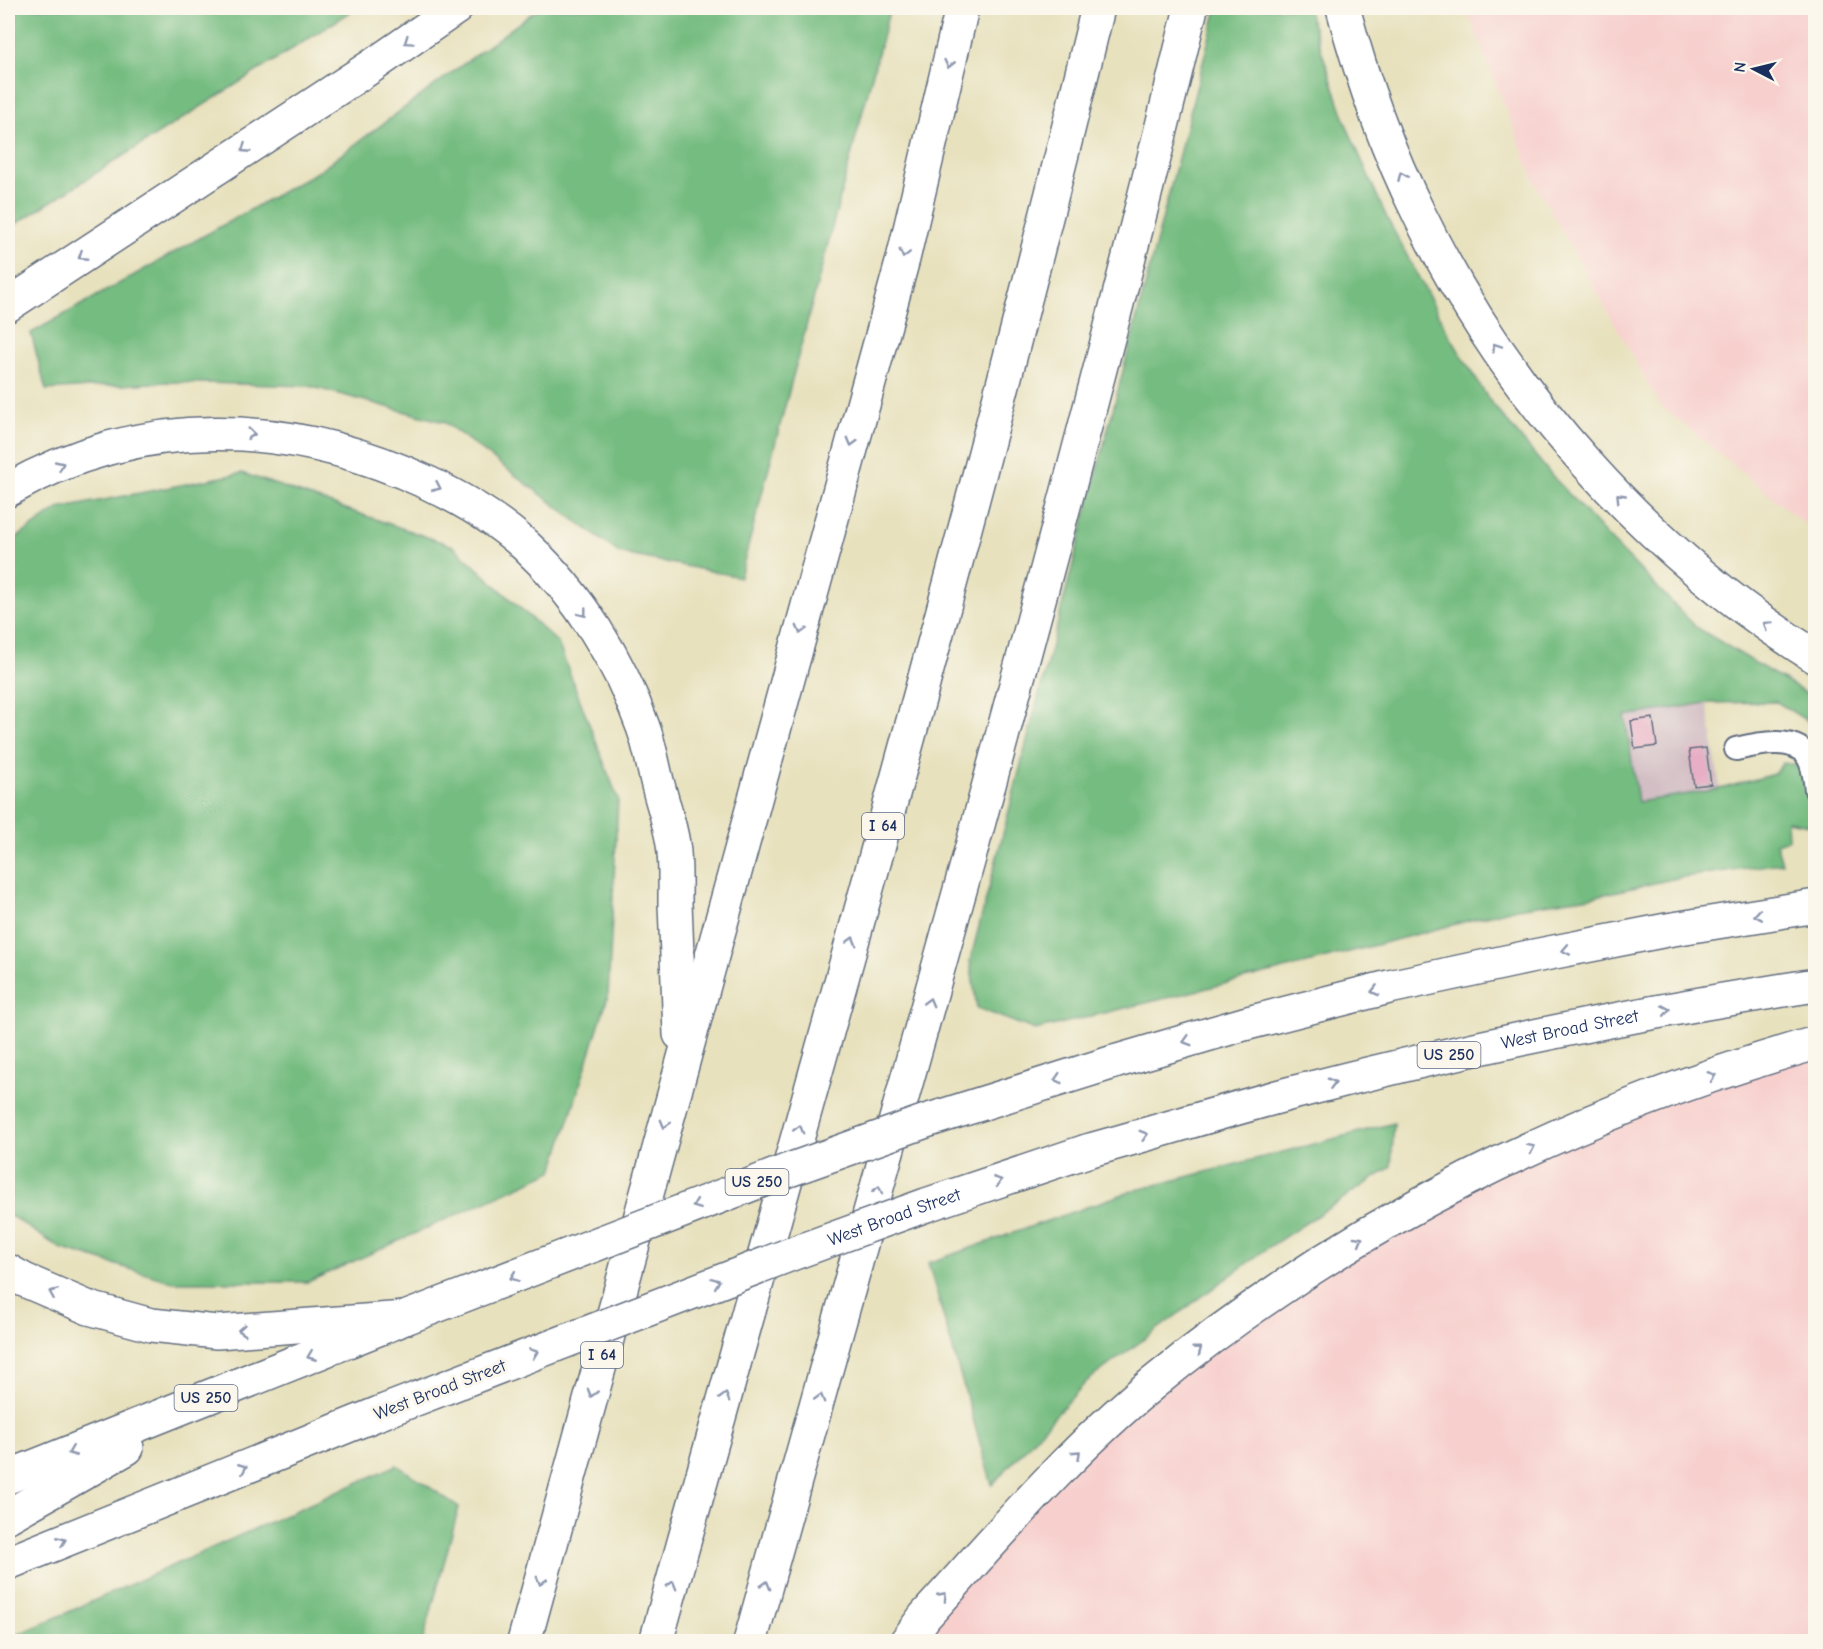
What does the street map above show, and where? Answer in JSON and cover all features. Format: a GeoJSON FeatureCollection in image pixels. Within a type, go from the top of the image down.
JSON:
{"type":"FeatureCollection","features":[{"type":"Feature","properties":{"kind":"main road"},"geometry":{"type":"LineString","coordinates":[[8,305],[372,66],[456,8]]}},
{"type":"Feature","properties":{"kind":"main road","name":"I 64"},"geometry":{"type":"LineString","coordinates":[[524,1641],[903,259],[962,8]]}},
{"type":"Feature","properties":{"kind":"main road","name":"I 64"},"geometry":{"type":"LineString","coordinates":[[656,1641],[945,604],[1056,181],[1098,8]]}},
{"type":"Feature","properties":{"kind":"main road"},"geometry":{"type":"LineString","coordinates":[[750,1641],[849,1294],[1041,591],[1155,158],[1191,8]]}},
{"type":"Feature","properties":{"kind":"main road"},"geometry":{"type":"LineString","coordinates":[[1343,8],[1357,57],[1387,140],[1420,216],[1454,281],[1524,386],[1587,464],[1657,536],[1736,603],[1815,657]]}},
{"type":"Feature","properties":{"kind":"main road"},"geometry":{"type":"LineString","coordinates":[[8,490],[70,460],[120,444],[181,434],[246,433],[335,448],[400,470],[451,494],[487,515],[524,544],[548,567],[592,624],[614,660],[644,728],[673,845],[681,1068]]}},
{"type":"Feature","properties":{"kind":"main road","name":"US 250"},"geometry":{"type":"LineString","coordinates":[[8,1477],[405,1318],[789,1170],[926,1121],[1244,1024],[1389,987],[1667,930],[1815,906]]}},
{"type":"Feature","properties":{"kind":"main road","name":"West Broad Street"},"geometry":{"type":"LineString","coordinates":[[8,1563],[382,1412],[794,1252],[1087,1151],[1292,1093],[1427,1060],[1699,1003],[1815,985]]}},
{"type":"Feature","properties":{"kind":"main road"},"geometry":{"type":"LineString","coordinates":[[906,1641],[925,1616],[1012,1520],[1071,1459],[1151,1385],[1291,1282],[1349,1245],[1441,1192],[1541,1143],[1624,1108],[1815,1043]]}},
{"type":"Feature","properties":{"kind":"main road"},"geometry":{"type":"LineString","coordinates":[[8,1271],[89,1308],[162,1326],[217,1332],[405,1318]]}},
{"type":"Feature","properties":{"kind":"main road"},"geometry":{"type":"LineString","coordinates":[[8,1516],[236,1386]]}},
{"type":"Feature","properties":{"kind":"lane"},"geometry":{"type":"LineString","coordinates":[[1736,749],[1777,743],[1791,746],[1810,759],[1815,790]]}},
{"type":"Feature","properties":{"kind":"shaded area"},"geometry":{"type":"Polygon","coordinates":[[[1466,8],[1815,8],[1815,532],[1661,406],[1535,183],[1466,8]]]}},
{"type":"Feature","properties":{"kind":"shaded area"},"geometry":{"type":"Polygon","coordinates":[[[1707,703],[1720,789],[1638,802],[1624,716],[1707,703]]]}},
{"type":"Feature","properties":{"kind":"shaded area"},"geometry":{"type":"Polygon","coordinates":[[[1815,1043],[1815,1641],[906,1642],[1151,1385],[1441,1192],[1815,1043]]]}},
{"type":"Feature","properties":{"kind":"green space"},"geometry":{"type":"Polygon","coordinates":[[[8,8],[357,8],[8,229],[8,8]]]}},
{"type":"Feature","properties":{"kind":"green space"},"geometry":{"type":"Polygon","coordinates":[[[539,8],[890,8],[740,577],[619,553],[444,422],[309,386],[167,382],[46,390],[31,333],[319,171],[539,8]]]}},
{"type":"Feature","properties":{"kind":"green space"},"geometry":{"type":"Polygon","coordinates":[[[1217,8],[1307,8],[1348,129],[1387,218],[1451,338],[1487,397],[1548,471],[1605,534],[1696,627],[1815,699],[1815,726],[1777,702],[1707,703],[1625,716],[1638,802],[1720,789],[1774,774],[1783,763],[1801,765],[1815,781],[1815,826],[1787,821],[1788,839],[1776,843],[1782,863],[1677,878],[1591,897],[1517,908],[1265,974],[1035,1030],[977,1008],[970,961],[1217,8]]]}},
{"type":"Feature","properties":{"kind":"green space"},"geometry":{"type":"Polygon","coordinates":[[[242,473],[453,546],[558,643],[618,799],[608,996],[553,1171],[308,1282],[173,1282],[60,1248],[8,1214],[8,544],[58,509],[242,473]]]}},
{"type":"Feature","properties":{"kind":"green space"},"geometry":{"type":"Polygon","coordinates":[[[1394,1123],[1391,1167],[1269,1247],[1086,1382],[992,1485],[928,1263],[1129,1192],[1394,1123]]]}},
{"type":"Feature","properties":{"kind":"green space"},"geometry":{"type":"Polygon","coordinates":[[[397,1465],[459,1507],[423,1641],[8,1641],[8,1639],[397,1465]]]}},
{"type":"Feature","properties":{"kind":"building"},"geometry":{"type":"Polygon","coordinates":[[[1653,718],[1657,746],[1635,749],[1631,721],[1653,718]]]}},
{"type":"Feature","properties":{"kind":"building"},"geometry":{"type":"Polygon","coordinates":[[[1706,748],[1711,784],[1694,786],[1689,750],[1706,748]]]}}]}
